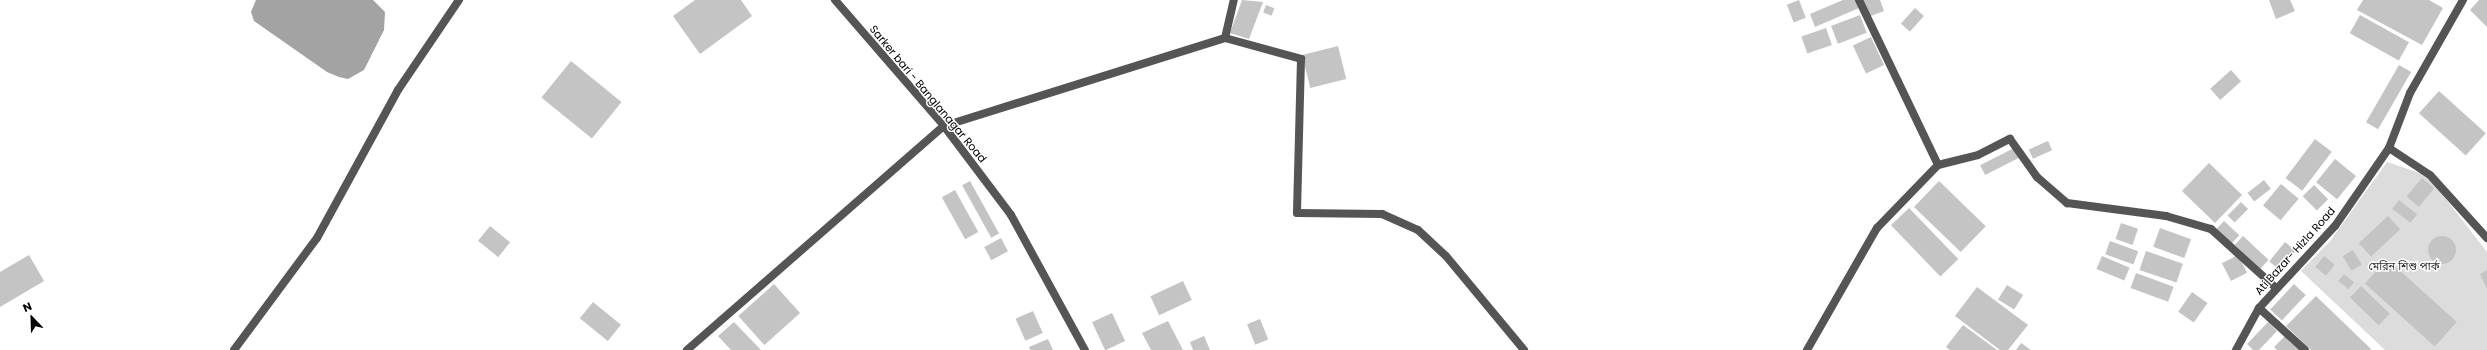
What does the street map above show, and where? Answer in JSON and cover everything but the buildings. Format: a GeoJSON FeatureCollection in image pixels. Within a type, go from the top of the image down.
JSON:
{"type":"FeatureCollection","features":[{"type":"Feature","properties":{"kind":"street"},"geometry":{"type":"LineString","coordinates":[[234,350],[317,238],[398,90],[459,0]]}},
{"type":"Feature","properties":{"kind":"street","name":"Sarker bari - Banglanagar Road"},"geometry":{"type":"LineString","coordinates":[[835,0],[944,126],[1011,215],[1085,350]]}},
{"type":"Feature","properties":{"kind":"street"},"geometry":{"type":"LineString","coordinates":[[1225,38],[1234,0]]}},
{"type":"Feature","properties":{"kind":"street"},"geometry":{"type":"LineString","coordinates":[[1859,0],[1938,165]]}},
{"type":"Feature","properties":{"kind":"street","name":"Ati Bazar- Hizla Road"},"geometry":{"type":"LineString","coordinates":[[2236,350],[2259,308],[2335,226],[2389,148],[2410,93],[2463,0]]}},
{"type":"Feature","properties":{"kind":"street"},"geometry":{"type":"LineString","coordinates":[[686,350],[944,126],[1225,38],[1302,59],[1297,213],[1382,214],[1418,230],[1446,256],[1524,350]]}},
{"type":"Feature","properties":{"kind":"street"},"geometry":{"type":"LineString","coordinates":[[1807,350],[1877,228],[1938,165],[1978,156],[2010,139],[2037,177],[2067,203],[2166,216],[2211,229],[2276,288]]}},
{"type":"Feature","properties":{"kind":"street"},"geometry":{"type":"LineString","coordinates":[[2389,148],[2430,175],[2487,238]]}},
{"type":"Feature","properties":{"kind":"street"},"geometry":{"type":"LineString","coordinates":[[2259,308],[2305,350]]}},
{"type":"Feature","properties":{"kind":"green space","name":"মেরিন শিশু পার্ক"},"geometry":{"type":"Polygon","coordinates":[[[2387,162],[2423,174],[2435,185],[2487,252],[2487,350],[2385,350],[2301,271],[2331,240],[2387,162]]]}},
{"type":"Feature","properties":{"kind":"shaded area"},"geometry":{"type":"Polygon","coordinates":[[[256,0],[373,0],[385,12],[384,30],[364,70],[348,79],[339,77],[327,72],[254,21],[251,12],[256,0]]]}}]}
